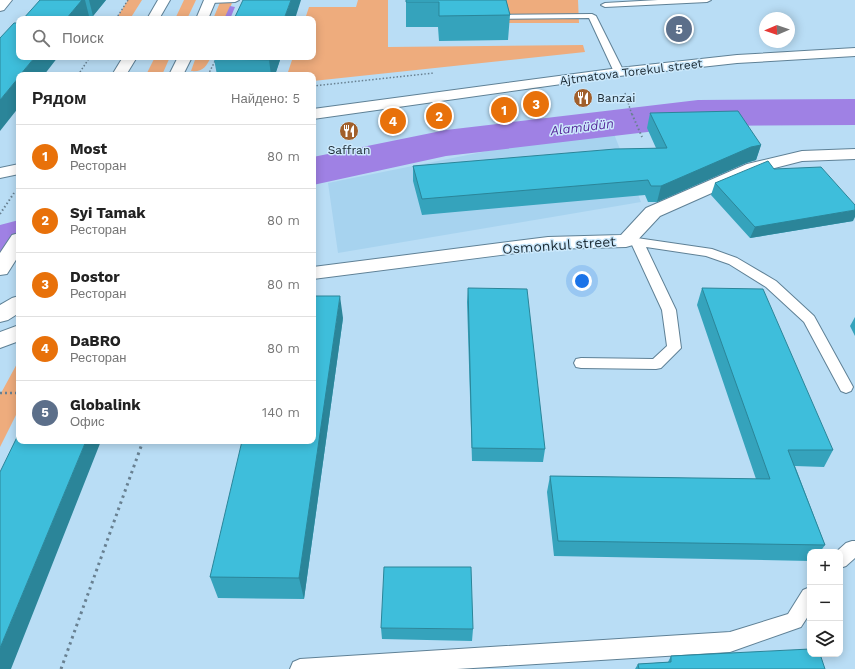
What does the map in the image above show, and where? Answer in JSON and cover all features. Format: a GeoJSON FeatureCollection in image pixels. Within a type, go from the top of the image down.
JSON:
{"type":"FeatureCollection","features":[{"type":"Feature","properties":{"kind":"street"},"geometry":{"type":"LineString","coordinates":[[0,7],[6,0]]}},
{"type":"Feature","properties":{"kind":"street"},"geometry":{"type":"LineString","coordinates":[[155,16],[164,0]]}},
{"type":"Feature","properties":{"kind":"street"},"geometry":{"type":"LineString","coordinates":[[203,16],[210,0]]}},
{"type":"Feature","properties":{"kind":"street","name":"Ajtmatova Torekul street"},"geometry":{"type":"LineString","coordinates":[[316,114],[619,72],[737,59],[855,52]]}},
{"type":"Feature","properties":{"kind":"street"},"geometry":{"type":"LineString","coordinates":[[121,72],[128,60]]}},
{"type":"Feature","properties":{"kind":"street"},"geometry":{"type":"LineString","coordinates":[[177,72],[183,60]]}},
{"type":"Feature","properties":{"kind":"street","name":"Osmonkul street"},"geometry":{"type":"LineString","coordinates":[[316,273],[548,244],[632,242],[653,212],[753,168],[802,156],[855,154]]}},
{"type":"Feature","properties":{"kind":"street"},"geometry":{"type":"LineString","coordinates":[[0,173],[16,170]]}},
{"type":"Feature","properties":{"kind":"street"},"geometry":{"type":"LineString","coordinates":[[0,269],[16,243]]}},
{"type":"Feature","properties":{"kind":"street"},"geometry":{"type":"LineString","coordinates":[[0,315],[16,305]]}},
{"type":"Feature","properties":{"kind":"street"},"geometry":{"type":"LineString","coordinates":[[0,340],[16,334]]}},
{"type":"Feature","properties":{"kind":"lane"},"geometry":{"type":"LineString","coordinates":[[210,0],[235,0]]}},
{"type":"Feature","properties":{"kind":"lane"},"geometry":{"type":"LineString","coordinates":[[484,18],[592,16],[608,2],[708,0]]}},
{"type":"Feature","properties":{"kind":"lane"},"geometry":{"type":"LineString","coordinates":[[592,16],[619,72]]}},
{"type":"Feature","properties":{"kind":"lane"},"geometry":{"type":"LineString","coordinates":[[581,363],[656,364],[674,348],[668,310],[632,242]]}},
{"type":"Feature","properties":{"kind":"lane"},"geometry":{"type":"LineString","coordinates":[[632,242],[708,252],[733,261],[771,284],[809,319],[846,386]]}},
{"type":"Feature","properties":{"kind":"lane"},"geometry":{"type":"LineString","coordinates":[[843,557],[852,549],[855,549]]}},
{"type":"Feature","properties":{"kind":"lane"},"geometry":{"type":"LineString","coordinates":[[300,669],[730,642],[794,621],[807,601]]}},
{"type":"Feature","properties":{"kind":"path"},"geometry":{"type":"LineString","coordinates":[[118,16],[128,0]]}},
{"type":"Feature","properties":{"kind":"path"},"geometry":{"type":"LineString","coordinates":[[80,72],[88,60]]}},
{"type":"Feature","properties":{"kind":"path"},"geometry":{"type":"LineString","coordinates":[[210,72],[216,60]]}},
{"type":"Feature","properties":{"kind":"path"},"geometry":{"type":"LineString","coordinates":[[624,90],[642,137]]}},
{"type":"Feature","properties":{"kind":"path"},"geometry":{"type":"LineString","coordinates":[[0,214],[16,190]]}},
{"type":"Feature","properties":{"kind":"path"},"geometry":{"type":"LineString","coordinates":[[0,393],[16,393]]}},
{"type":"Feature","properties":{"kind":"path"},"geometry":{"type":"LineString","coordinates":[[61,669],[142,444]]}},
{"type":"Feature","properties":{"kind":"shaded area"},"geometry":{"type":"Polygon","coordinates":[[[128,0],[142,0],[132,16],[118,16],[128,0]]]}},
{"type":"Feature","properties":{"kind":"shaded area"},"geometry":{"type":"Polygon","coordinates":[[[184,0],[196,0],[188,16],[176,16],[184,0]]]}},
{"type":"Feature","properties":{"kind":"shaded area"},"geometry":{"type":"Polygon","coordinates":[[[221,0],[233,0],[227,16],[214,16],[221,0]]]}},
{"type":"Feature","properties":{"kind":"shaded area"},"geometry":{"type":"Polygon","coordinates":[[[358,0],[388,0],[388,47],[583,45],[585,52],[316,81],[316,72],[288,72],[292,60],[316,60],[316,16],[306,16],[309,7],[356,7],[358,0]]]}},
{"type":"Feature","properties":{"kind":"shaded area"},"geometry":{"type":"Polygon","coordinates":[[[454,0],[578,0],[579,23],[458,23],[454,0]]]}},
{"type":"Feature","properties":{"kind":"shaded area"},"geometry":{"type":"Polygon","coordinates":[[[154,60],[169,60],[163,72],[148,72],[154,60]]]}},
{"type":"Feature","properties":{"kind":"shaded area"},"geometry":{"type":"Polygon","coordinates":[[[195,60],[209,60],[201,70],[191,71],[195,60]]]}},
{"type":"Feature","properties":{"kind":"shaded area"},"geometry":{"type":"Polygon","coordinates":[[[614,134],[641,202],[338,253],[328,183],[518,145],[614,134]]]}},
{"type":"Feature","properties":{"kind":"shaded area"},"geometry":{"type":"Polygon","coordinates":[[[16,366],[16,415],[0,447],[0,395],[16,366]]]}},
{"type":"Feature","properties":{"kind":"building"},"geometry":{"type":"Polygon","coordinates":[[[40,0],[82,0],[69,16],[26,16],[40,0]]]}},
{"type":"Feature","properties":{"kind":"building"},"geometry":{"type":"Polygon","coordinates":[[[243,0],[291,0],[285,16],[235,16],[243,0]]]}},
{"type":"Feature","properties":{"kind":"building"},"geometry":{"type":"Polygon","coordinates":[[[406,0],[506,0],[510,15],[439,16],[439,2],[406,2],[406,0]]]}},
{"type":"Feature","properties":{"kind":"building"},"geometry":{"type":"Polygon","coordinates":[[[14,23],[16,23],[16,60],[32,60],[22,72],[16,72],[16,81],[0,100],[0,38],[14,23]]]}},
{"type":"Feature","properties":{"kind":"building"},"geometry":{"type":"Polygon","coordinates":[[[738,111],[761,145],[751,147],[661,186],[651,186],[648,180],[422,199],[413,166],[615,149],[667,148],[650,113],[738,111]]]}},
{"type":"Feature","properties":{"kind":"building"},"geometry":{"type":"Polygon","coordinates":[[[768,161],[774,169],[821,167],[855,205],[855,210],[755,227],[715,183],[768,161]]]}},
{"type":"Feature","properties":{"kind":"building"},"geometry":{"type":"Polygon","coordinates":[[[468,288],[527,289],[545,449],[472,448],[468,288]]]}},
{"type":"Feature","properties":{"kind":"building"},"geometry":{"type":"Polygon","coordinates":[[[702,288],[763,289],[833,450],[788,450],[825,545],[558,541],[550,476],[770,479],[702,288]]]}},
{"type":"Feature","properties":{"kind":"building"},"geometry":{"type":"Polygon","coordinates":[[[316,296],[340,296],[299,578],[210,577],[241,444],[316,444],[316,296]]]}},
{"type":"Feature","properties":{"kind":"building"},"geometry":{"type":"Polygon","coordinates":[[[16,439],[16,444],[85,444],[0,648],[0,472],[16,439]]]}},
{"type":"Feature","properties":{"kind":"building"},"geometry":{"type":"Polygon","coordinates":[[[384,567],[471,567],[473,629],[381,628],[384,567]]]}},
{"type":"Feature","properties":{"kind":"building"},"geometry":{"type":"Polygon","coordinates":[[[807,649],[807,657],[821,657],[825,669],[639,669],[638,664],[671,662],[671,656],[807,649]]]}},
{"type":"Feature","properties":{"kind":"waterway"},"geometry":{"type":"LineString","coordinates":[[228,16],[232,7]]}},
{"type":"Feature","properties":{"kind":"waterway","name":"Alamüdün"},"geometry":{"type":"LineString","coordinates":[[316,170],[446,143],[698,113],[855,112]]}},
{"type":"Feature","properties":{"kind":"waterway","name":"Alamüdün"},"geometry":{"type":"LineString","coordinates":[[0,241],[16,237]]}},
{"type":"Feature","properties":{"kind":"place","name":"Globalink"},"geometry":{"type":"Point","coordinates":[679,29]}},
{"type":"Feature","properties":{"kind":"place","name":"Banzai"},"geometry":{"type":"Point","coordinates":[583,98]}},
{"type":"Feature","properties":{"kind":"place","name":"Dostor"},"geometry":{"type":"Point","coordinates":[536,104]}},
{"type":"Feature","properties":{"kind":"place","name":"Most"},"geometry":{"type":"Point","coordinates":[504,110]}},
{"type":"Feature","properties":{"kind":"place","name":"Syi Tamak"},"geometry":{"type":"Point","coordinates":[439,116]}},
{"type":"Feature","properties":{"kind":"place","name":"DaBRO"},"geometry":{"type":"Point","coordinates":[393,121]}},
{"type":"Feature","properties":{"kind":"place","name":"Saffran"},"geometry":{"type":"Point","coordinates":[349,131]}}]}
